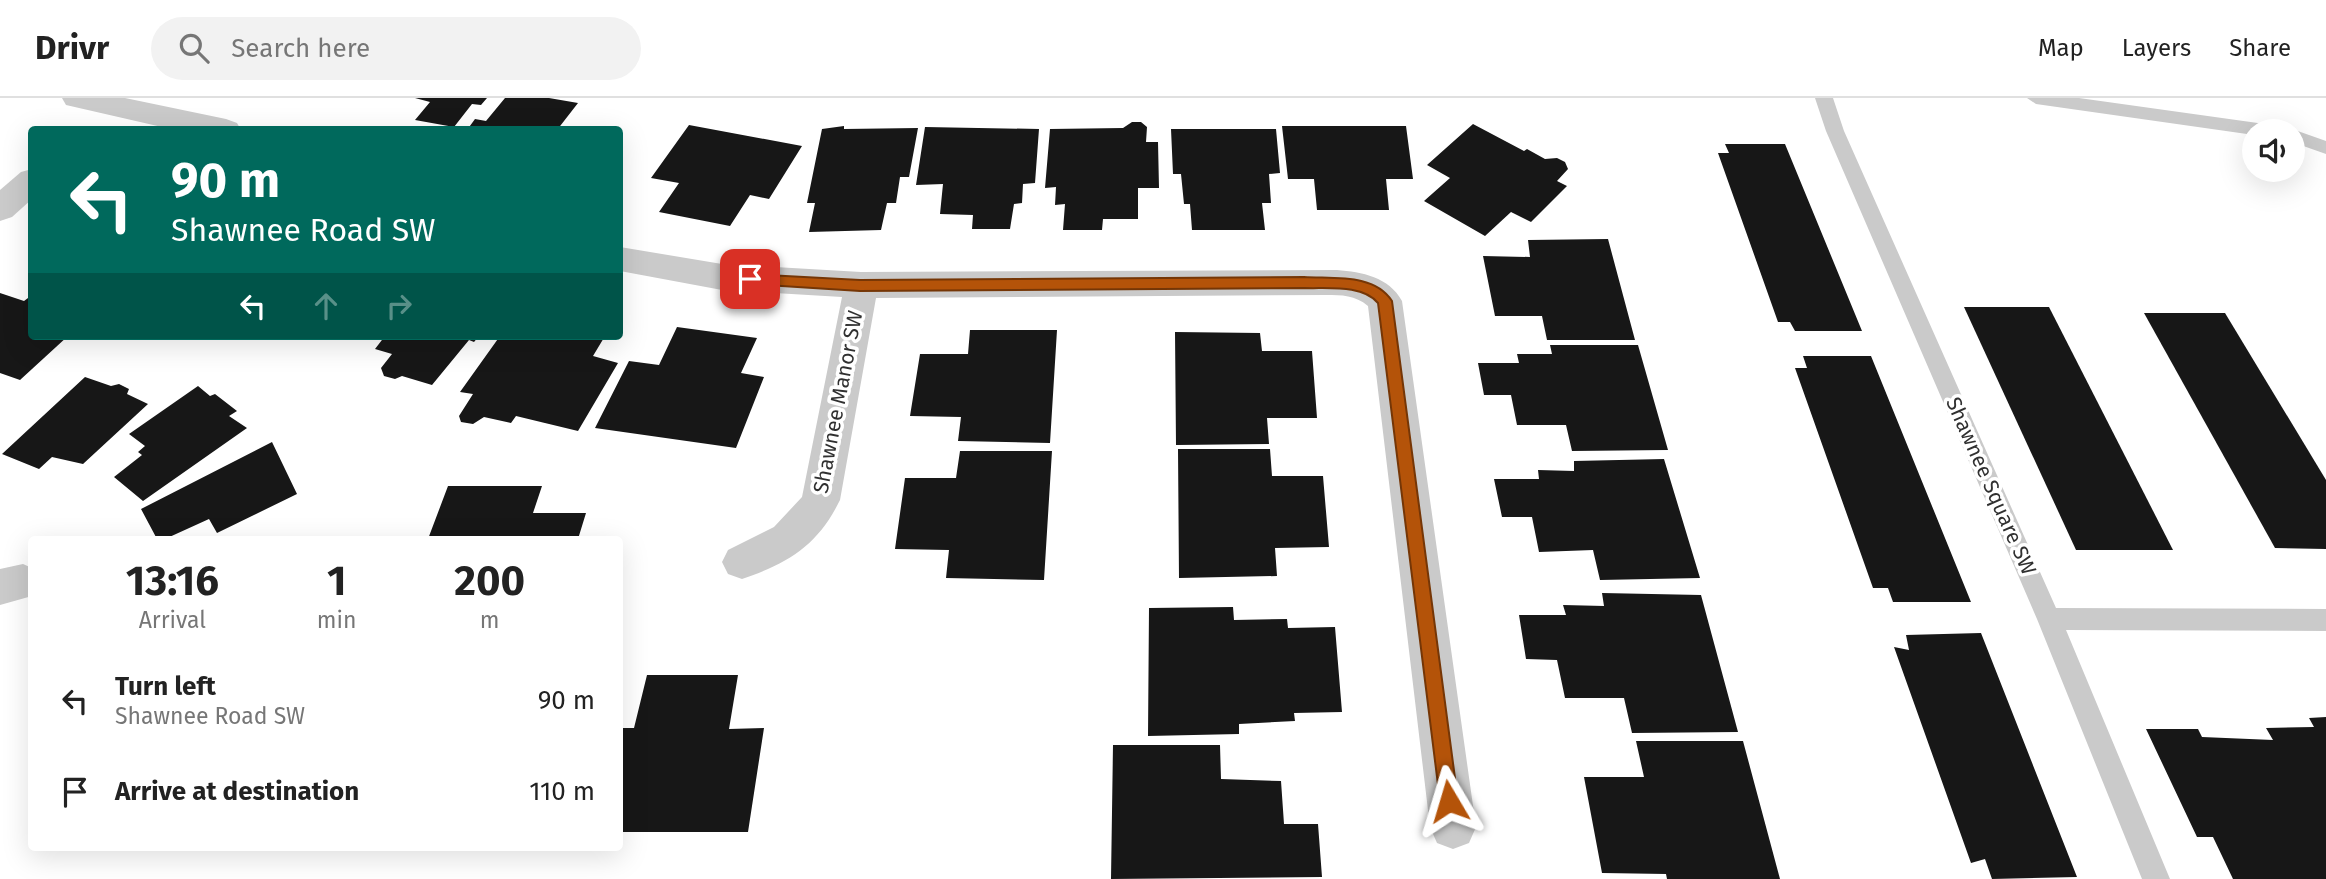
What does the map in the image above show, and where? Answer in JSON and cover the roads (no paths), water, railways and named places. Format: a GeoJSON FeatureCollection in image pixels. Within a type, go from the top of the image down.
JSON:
{"type":"FeatureCollection","features":[{"type":"Feature","properties":{"kind":"street"},"geometry":{"type":"LineString","coordinates":[[77,98],[208,126]]}},
{"type":"Feature","properties":{"kind":"street"},"geometry":{"type":"LineString","coordinates":[[91,126],[114,105]]}},
{"type":"Feature","properties":{"kind":"street"},"geometry":{"type":"LineString","coordinates":[[0,209],[28,184]]}},
{"type":"Feature","properties":{"kind":"street"},"geometry":{"type":"LineString","coordinates":[[623,260],[722,278],[860,285],[1304,282],[1365,286],[1378,293],[1385,301],[1453,827]]}},
{"type":"Feature","properties":{"kind":"street","name":"Shawnee Manor SW"},"geometry":{"type":"LineString","coordinates":[[742,562],[793,538],[810,521],[821,500],[860,285]]}},
{"type":"Feature","properties":{"kind":"lane","name":"Shawnee Square SW"},"geometry":{"type":"LineString","coordinates":[[1824,98],[1835,131],[2049,619],[2156,879]]}},
{"type":"Feature","properties":{"kind":"lane"},"geometry":{"type":"LineString","coordinates":[[2036,98],[2242,127]]}},
{"type":"Feature","properties":{"kind":"lane"},"geometry":{"type":"LineString","coordinates":[[2305,140],[2326,148]]}},
{"type":"Feature","properties":{"kind":"lane"},"geometry":{"type":"LineString","coordinates":[[2049,619],[2326,620]]}}]}
